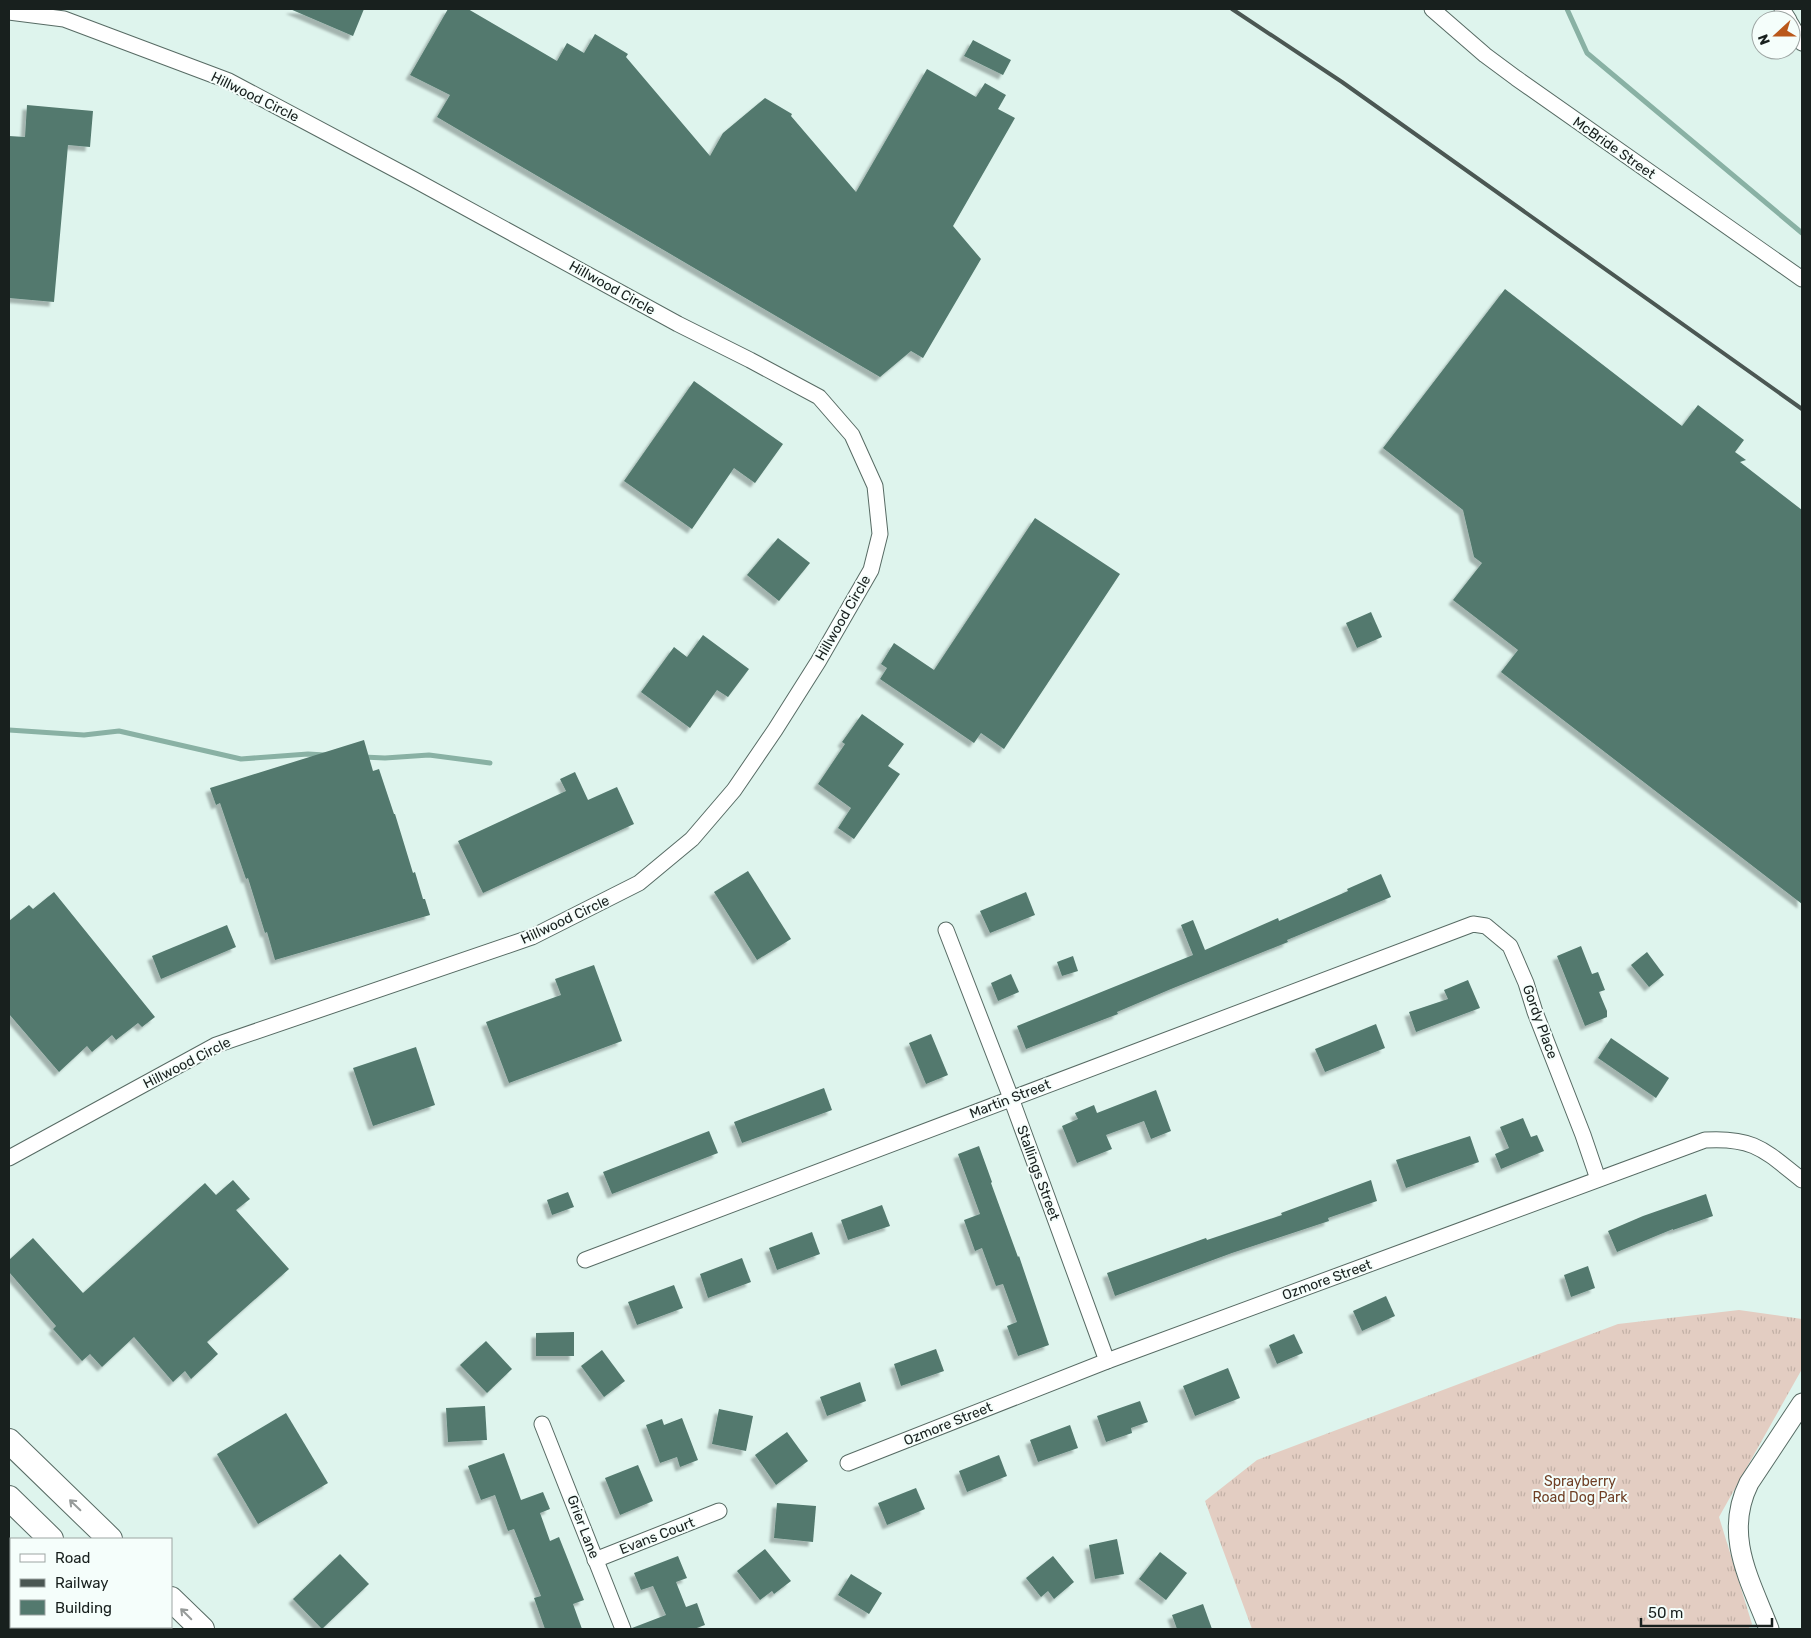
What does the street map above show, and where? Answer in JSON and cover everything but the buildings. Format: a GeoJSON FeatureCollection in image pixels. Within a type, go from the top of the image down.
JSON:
{"type":"FeatureCollection","features":[{"type":"Feature","properties":{"kind":"main road"},"geometry":{"type":"LineString","coordinates":[[9,1441],[109,1538]]}},
{"type":"Feature","properties":{"kind":"main road"},"geometry":{"type":"LineString","coordinates":[[9,1498],[50,1538]]}},
{"type":"Feature","properties":{"kind":"main road"},"geometry":{"type":"LineString","coordinates":[[172,1600],[202,1629]]}},
{"type":"Feature","properties":{"kind":"street","name":"McBride Street"},"geometry":{"type":"LineString","coordinates":[[1432,9],[1516,78],[1802,278]]}},
{"type":"Feature","properties":{"kind":"street","name":"Hillwood Circle"},"geometry":{"type":"LineString","coordinates":[[9,12],[64,20],[229,81],[678,324],[819,397],[852,435],[875,486],[880,534],[871,570],[823,654],[734,790],[692,839],[639,884],[532,937],[216,1045],[9,1158]]}},
{"type":"Feature","properties":{"kind":"street","name":"Gordy Place"},"geometry":{"type":"LineString","coordinates":[[1435,938],[1473,924],[1486,926],[1510,946],[1526,983],[1535,1012],[1598,1179]]}},
{"type":"Feature","properties":{"kind":"street","name":"Stallings Street"},"geometry":{"type":"LineString","coordinates":[[946,930],[1011,1098],[1107,1361]]}},
{"type":"Feature","properties":{"kind":"street","name":"Martin Street"},"geometry":{"type":"LineString","coordinates":[[585,1260],[1435,938]]}},
{"type":"Feature","properties":{"kind":"street","name":"Ozmore Street"},"geometry":{"type":"LineString","coordinates":[[848,1464],[1107,1361],[1704,1140],[1723,1139],[1751,1143],[1765,1150],[1802,1180]]}},
{"type":"Feature","properties":{"kind":"street"},"geometry":{"type":"LineString","coordinates":[[1769,1629],[1741,1552],[1738,1512],[1742,1497],[1749,1483],[1802,1402]]}},
{"type":"Feature","properties":{"kind":"street","name":"Grier Lane"},"geometry":{"type":"LineString","coordinates":[[542,1424],[623,1629]]}},
{"type":"Feature","properties":{"kind":"street","name":"Evans Court"},"geometry":{"type":"LineString","coordinates":[[595,1560],[719,1511]]}},
{"type":"Feature","properties":{"kind":"green space","name":"Sprayberry Road Dog Park"},"geometry":{"type":"Polygon","coordinates":[[[1739,1310],[1802,1319],[1802,1369],[1719,1517],[1752,1624],[1748,1629],[1252,1629],[1205,1501],[1257,1460],[1618,1324],[1739,1310]]]}},
{"type":"Feature","properties":{"kind":"waterway"},"geometry":{"type":"LineString","coordinates":[[1567,9],[1587,53],[1802,233]]}},
{"type":"Feature","properties":{"kind":"waterway"},"geometry":{"type":"LineString","coordinates":[[9,730],[84,735],[119,731],[241,759],[308,754],[325,755]]}},
{"type":"Feature","properties":{"kind":"waterway"},"geometry":{"type":"LineString","coordinates":[[363,757],[385,758],[429,755],[490,763]]}},
{"type":"Feature","properties":{"kind":"railway"},"geometry":{"type":"LineString","coordinates":[[1232,9],[1342,82],[1802,409]]}}]}
